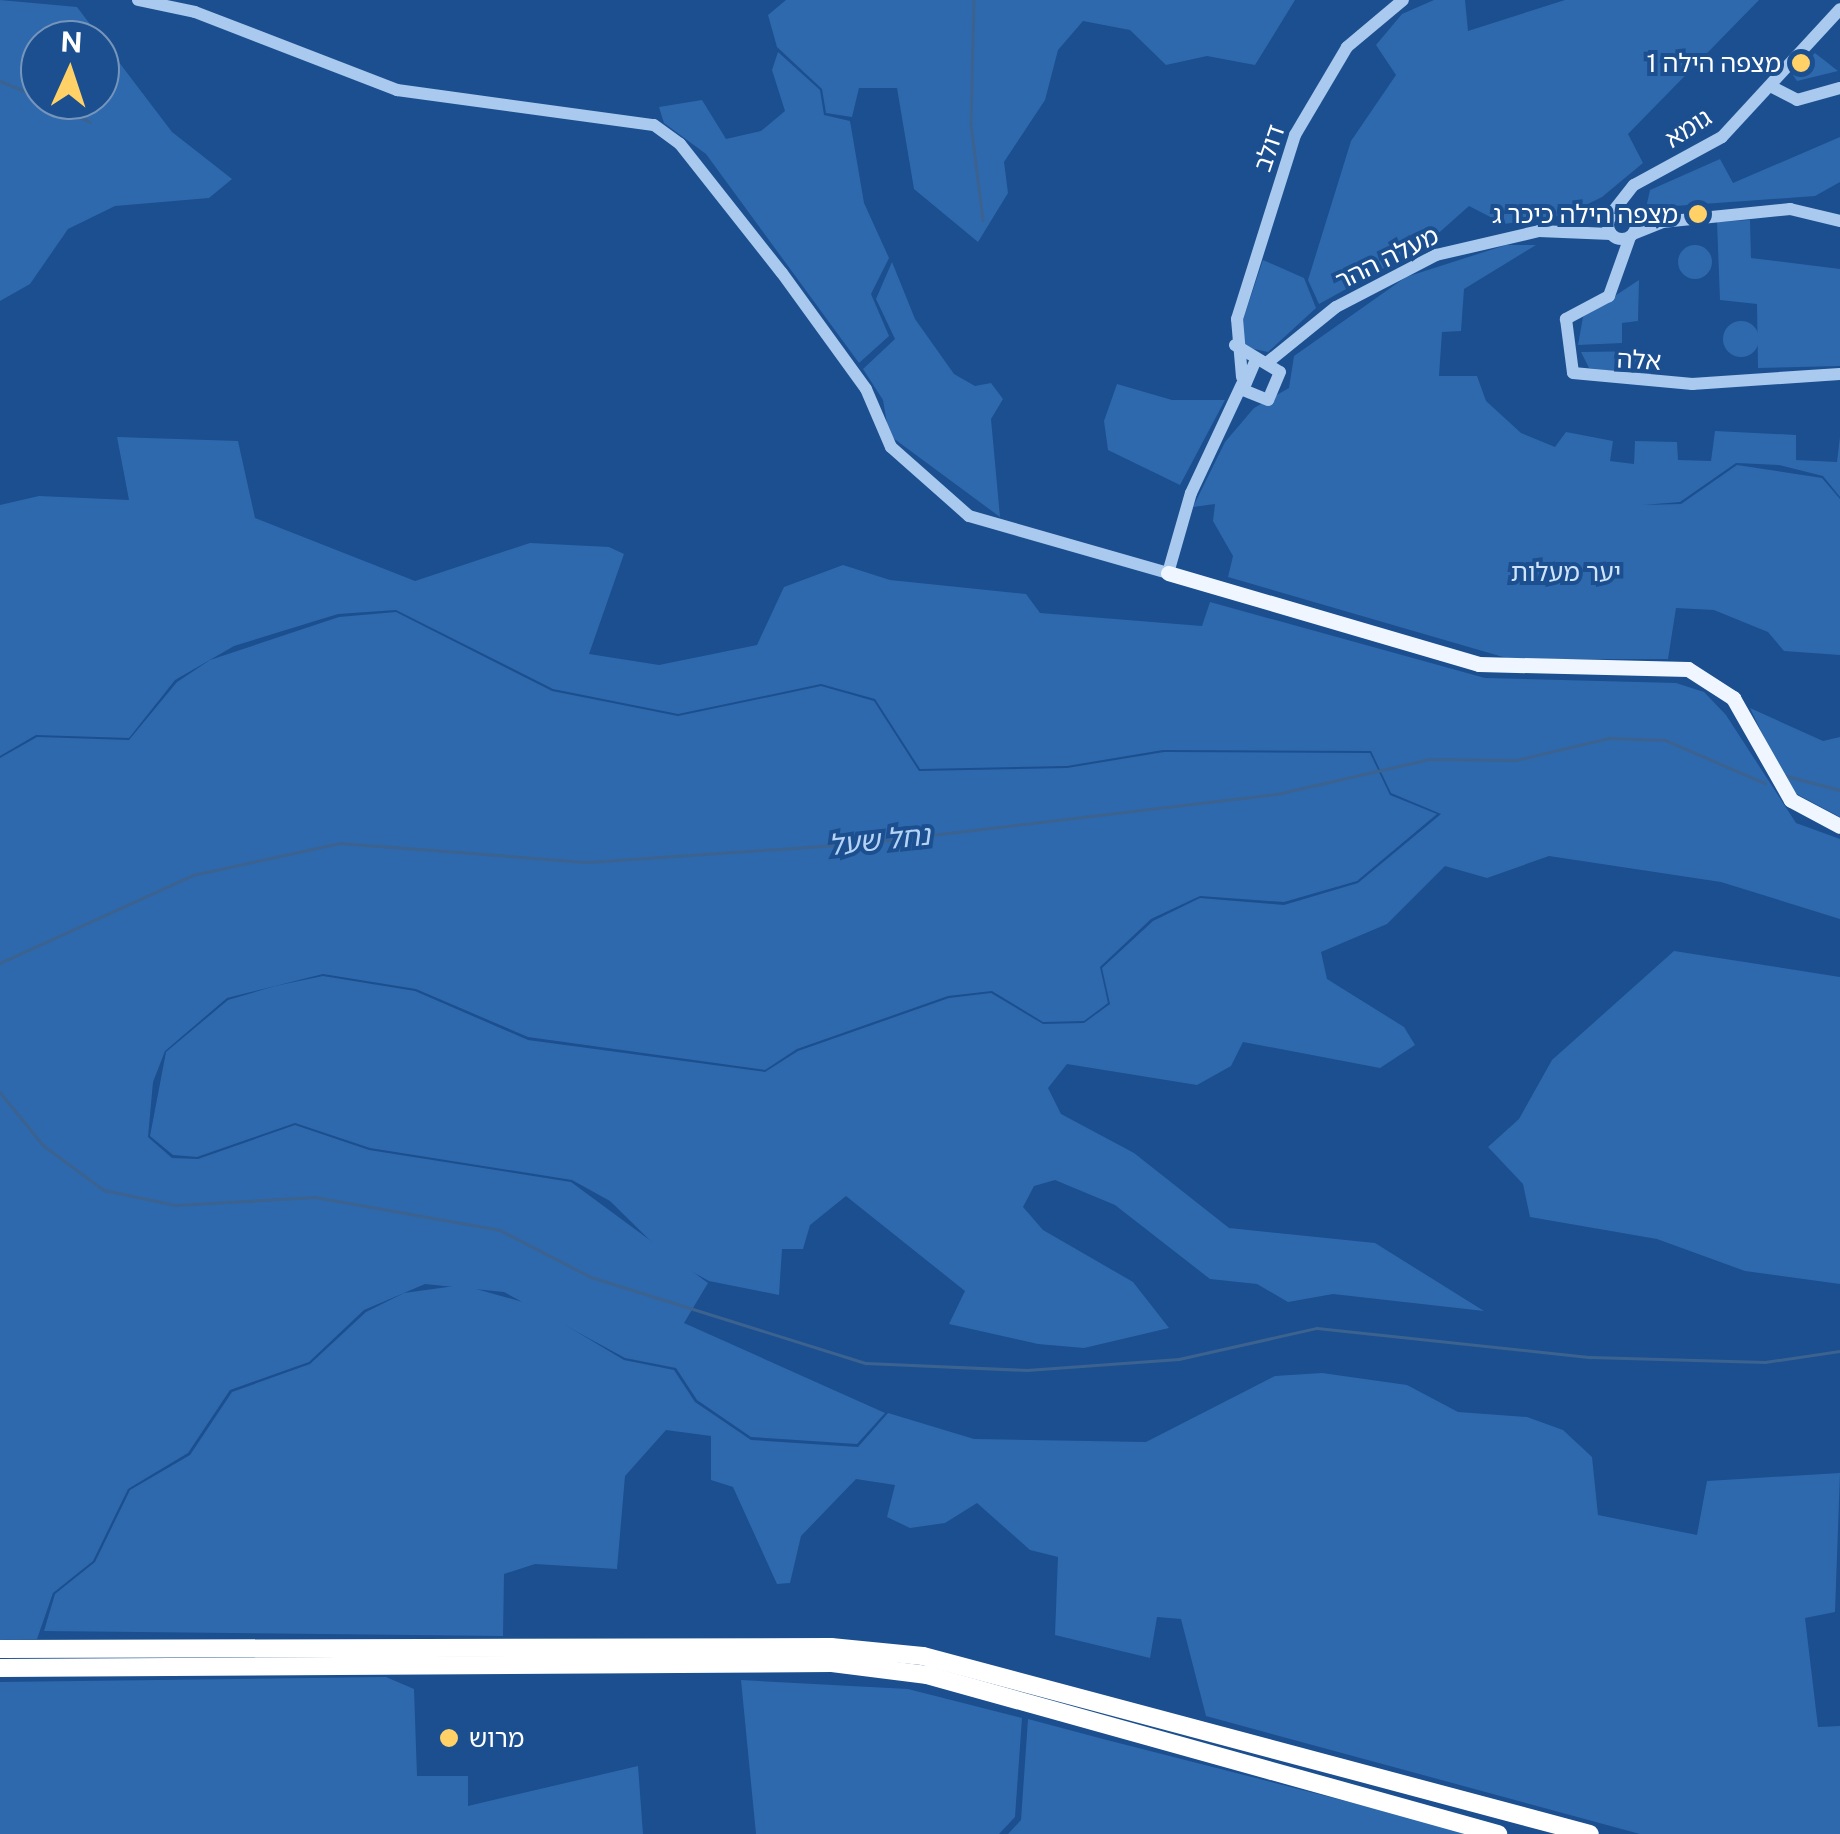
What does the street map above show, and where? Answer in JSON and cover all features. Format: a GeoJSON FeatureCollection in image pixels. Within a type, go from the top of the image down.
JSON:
{"type":"FeatureCollection","features":[{"type":"Feature","properties":{"kind":"highway"},"geometry":{"type":"LineString","coordinates":[[0,1649],[831,1647],[924,1656],[1590,1834]]}},
{"type":"Feature","properties":{"kind":"highway"},"geometry":{"type":"LineString","coordinates":[[0,1668],[832,1663],[926,1675],[1498,1834]]}},
{"type":"Feature","properties":{"kind":"main road"},"geometry":{"type":"LineString","coordinates":[[1168,574],[1479,664],[1688,669],[1734,698],[1791,800],[1840,826]]}},
{"type":"Feature","properties":{"kind":"street"},"geometry":{"type":"LineString","coordinates":[[138,0],[195,12],[398,90],[654,125],[680,144],[782,272],[866,389],[881,433],[939,495],[982,520],[1168,574],[1190,493],[1231,415],[1242,380],[1234,344]]}},
{"type":"Feature","properties":{"kind":"street","name":"דולב"},"geometry":{"type":"LineString","coordinates":[[1234,344],[1310,102],[1347,47],[1403,0]]}},
{"type":"Feature","properties":{"kind":"street","name":"גומא"},"geometry":{"type":"LineString","coordinates":[[1634,186],[1710,147],[1840,9]]}},
{"type":"Feature","properties":{"kind":"street"},"geometry":{"type":"LineString","coordinates":[[1770,86],[1797,100],[1840,88]]}},
{"type":"Feature","properties":{"kind":"street"},"geometry":{"type":"LineString","coordinates":[[1622,236],[1633,215],[1634,186]]}},
{"type":"Feature","properties":{"kind":"street"},"geometry":{"type":"LineString","coordinates":[[1622,236],[1610,216],[1634,186]]}},
{"type":"Feature","properties":{"kind":"street"},"geometry":{"type":"LineString","coordinates":[[1622,236],[1662,222],[1790,209],[1840,221]]}},
{"type":"Feature","properties":{"kind":"street"},"geometry":{"type":"LineString","coordinates":[[1633,215],[1662,222]]}},
{"type":"Feature","properties":{"kind":"street","name":"מעלה ההר"},"geometry":{"type":"LineString","coordinates":[[1242,380],[1262,362],[1413,264],[1490,239],[1574,228],[1610,216],[1633,215]]}},
{"type":"Feature","properties":{"kind":"street","name":"מעלה ההר"},"geometry":{"type":"LineString","coordinates":[[1574,228],[1622,236]]}},
{"type":"Feature","properties":{"kind":"street","name":"אלה"},"geometry":{"type":"LineString","coordinates":[[1622,236],[1609,296],[1566,319],[1573,374],[1663,384],[1840,374]]}},
{"type":"Feature","properties":{"kind":"street"},"geometry":{"type":"LineString","coordinates":[[1234,344],[1281,376]]}},
{"type":"Feature","properties":{"kind":"street"},"geometry":{"type":"LineString","coordinates":[[1231,415],[1280,390],[1291,345]]}},
{"type":"Feature","properties":{"kind":"street"},"geometry":{"type":"LineString","coordinates":[[1242,380],[1262,401]]}},
{"type":"Feature","properties":{"kind":"green space"},"geometry":{"type":"Polygon","coordinates":[[[0,0],[77,7],[87,20],[20,20],[20,120],[120,120],[120,64],[172,132],[232,179],[209,198],[115,206],[68,229],[30,284],[0,301],[0,0]]]}},
{"type":"Feature","properties":{"kind":"green space"},"geometry":{"type":"Polygon","coordinates":[[[786,0],[1295,0],[1255,65],[1207,56],[1166,65],[1130,30],[1083,21],[1058,50],[1045,100],[1004,162],[1008,193],[978,242],[914,189],[897,88],[859,88],[852,117],[826,113],[822,89],[777,47],[768,15],[786,0]]]}},
{"type":"Feature","properties":{"kind":"green space"},"geometry":{"type":"Polygon","coordinates":[[[1434,0],[1465,0],[1468,31],[1565,0],[1759,0],[1628,134],[1643,163],[1602,197],[1566,215],[1504,224],[1469,206],[1424,246],[1319,304],[1308,280],[1351,141],[1396,75],[1376,45],[1402,14],[1434,0]]]}},
{"type":"Feature","properties":{"kind":"green space"},"geometry":{"type":"Polygon","coordinates":[[[778,52],[820,90],[824,115],[850,121],[864,203],[889,258],[871,294],[889,336],[859,363],[706,154],[664,123],[659,107],[702,100],[726,139],[761,131],[785,111],[772,70],[778,52]]]}},
{"type":"Feature","properties":{"kind":"green space"},"geometry":{"type":"Polygon","coordinates":[[[1815,53],[1838,71],[1797,81],[1793,75],[1815,53]]]}},
{"type":"Feature","properties":{"kind":"green space"},"geometry":{"type":"Polygon","coordinates":[[[1840,137],[1840,182],[1815,196],[1646,208],[1650,190],[1720,159],[1733,183],[1840,137]]]}},
{"type":"Feature","properties":{"kind":"green space"},"geometry":{"type":"Polygon","coordinates":[[[1750,220],[1751,258],[1840,269],[1840,366],[1758,368],[1757,304],[1720,300],[1717,222],[1750,220]]]}},
{"type":"Feature","properties":{"kind":"green space","name":"יער מעלות"},"geometry":{"type":"Polygon","coordinates":[[[1506,245],[1536,245],[1464,289],[1461,331],[1442,332],[1439,376],[1477,376],[1486,401],[1521,433],[1555,447],[1566,432],[1613,441],[1610,461],[1634,464],[1635,441],[1677,442],[1678,460],[1711,461],[1715,431],[1796,435],[1796,460],[1837,462],[1840,437],[1840,497],[1823,476],[1779,465],[1736,463],[1680,502],[1643,505],[1681,504],[1737,465],[1822,478],[1840,499],[1840,655],[1784,651],[1768,632],[1714,610],[1676,608],[1668,659],[1510,659],[1228,577],[1233,556],[1213,521],[1215,504],[1193,507],[1225,442],[1254,408],[1289,388],[1294,356],[1406,277],[1506,245]]]}},
{"type":"Feature","properties":{"kind":"green space"},"geometry":{"type":"Polygon","coordinates":[[[1695,245],[1707,250],[1712,262],[1707,274],[1695,279],[1683,274],[1678,262],[1683,250],[1695,245]]]}},
{"type":"Feature","properties":{"kind":"green space"},"geometry":{"type":"Polygon","coordinates":[[[1263,260],[1304,278],[1316,308],[1268,352],[1245,347],[1242,323],[1263,260]]]}},
{"type":"Feature","properties":{"kind":"green space"},"geometry":{"type":"Polygon","coordinates":[[[892,262],[915,319],[954,374],[975,386],[991,383],[1003,399],[991,419],[1000,517],[889,435],[883,400],[863,369],[895,339],[876,299],[892,262]]]}},
{"type":"Feature","properties":{"kind":"green space"},"geometry":{"type":"Polygon","coordinates":[[[1639,280],[1638,321],[1622,323],[1622,343],[1578,345],[1583,317],[1639,280]]]}},
{"type":"Feature","properties":{"kind":"green space"},"geometry":{"type":"Polygon","coordinates":[[[1741,321],[1754,326],[1759,339],[1754,352],[1741,357],[1728,352],[1723,339],[1728,326],[1741,321]]]}},
{"type":"Feature","properties":{"kind":"green space"},"geometry":{"type":"Polygon","coordinates":[[[1649,351],[1651,376],[1589,368],[1581,352],[1649,351]]]}},
{"type":"Feature","properties":{"kind":"green space"},"geometry":{"type":"Polygon","coordinates":[[[1117,384],[1172,400],[1225,400],[1180,485],[1108,450],[1104,421],[1117,384]]]}},
{"type":"Feature","properties":{"kind":"green space"},"geometry":{"type":"Polygon","coordinates":[[[117,437],[238,441],[255,518],[415,581],[530,543],[609,547],[624,554],[589,654],[659,665],[757,645],[784,587],[843,565],[890,580],[1026,594],[1040,613],[1202,626],[1210,602],[1485,678],[1676,683],[1704,692],[1726,715],[1796,823],[1840,839],[1840,919],[1721,882],[1549,856],[1487,878],[1445,866],[1387,924],[1321,952],[1327,979],[1404,1027],[1415,1045],[1380,1068],[1243,1042],[1231,1066],[1197,1085],[1067,1064],[1048,1088],[1061,1114],[1134,1153],[1229,1228],[1375,1243],[1484,1311],[1333,1294],[1288,1302],[1257,1284],[1210,1279],[1115,1205],[1055,1180],[1034,1186],[1023,1207],[1043,1230],[1133,1282],[1169,1328],[1084,1348],[1038,1344],[949,1324],[965,1291],[846,1196],[810,1225],[803,1249],[782,1249],[779,1295],[709,1281],[669,1259],[610,1201],[572,1180],[370,1148],[295,1123],[197,1157],[173,1155],[150,1136],[166,1052],[228,1000],[275,986],[323,976],[415,991],[528,1040],[765,1072],[798,1051],[949,998],[991,993],[1043,1024],[1084,1023],[1110,1004],[1102,968],[1153,921],[1200,898],[1284,905],[1358,883],[1441,814],[1391,793],[1371,751],[1163,750],[1067,766],[920,769],[875,699],[821,684],[678,714],[553,689],[396,610],[338,614],[234,646],[175,680],[129,738],[36,735],[0,756],[0,505],[39,496],[129,500],[117,437]]]}},
{"type":"Feature","properties":{"kind":"green space"},"geometry":{"type":"Polygon","coordinates":[[[396,612],[552,691],[678,716],[821,686],[874,701],[919,771],[1067,768],[1164,752],[1370,753],[1390,795],[1437,814],[1357,881],[1284,902],[1200,896],[1151,919],[1100,967],[1108,1003],[1084,1021],[1043,1022],[992,991],[948,996],[797,1049],[765,1070],[528,1037],[416,989],[323,974],[227,998],[165,1051],[153,1082],[148,1137],[172,1158],[198,1159],[295,1125],[369,1150],[571,1182],[708,1283],[684,1323],[885,1413],[857,1444],[751,1437],[697,1400],[676,1368],[625,1358],[504,1292],[425,1284],[364,1310],[309,1362],[230,1390],[188,1453],[128,1489],[93,1561],[53,1593],[37,1639],[0,1640],[0,758],[37,737],[129,740],[177,682],[210,660],[339,617],[396,612]]]}},
{"type":"Feature","properties":{"kind":"green space"},"geometry":{"type":"Polygon","coordinates":[[[1750,708],[1823,741],[1840,737],[1840,817],[1789,790],[1750,708]]]}},
{"type":"Feature","properties":{"kind":"green space"},"geometry":{"type":"Polygon","coordinates":[[[1674,951],[1840,977],[1840,1284],[1745,1271],[1657,1239],[1530,1217],[1523,1184],[1488,1147],[1519,1119],[1552,1060],[1674,951]]]}},
{"type":"Feature","properties":{"kind":"green space"},"geometry":{"type":"Polygon","coordinates":[[[462,1285],[530,1304],[624,1360],[674,1370],[695,1402],[751,1440],[858,1447],[888,1413],[974,1439],[1146,1442],[1275,1376],[1322,1373],[1407,1385],[1458,1412],[1527,1417],[1563,1430],[1592,1457],[1598,1515],[1697,1535],[1707,1481],[1840,1473],[1835,1612],[1805,1618],[1818,1727],[1840,1726],[1840,1834],[1640,1834],[1206,1716],[1181,1619],[1157,1617],[1150,1658],[1055,1635],[1058,1557],[1030,1550],[977,1503],[945,1523],[910,1528],[887,1517],[895,1485],[856,1479],[801,1536],[790,1583],[777,1584],[733,1487],[711,1480],[711,1436],[666,1430],[625,1476],[617,1569],[535,1564],[504,1574],[503,1636],[44,1631],[55,1594],[95,1562],[130,1490],[190,1455],[232,1392],[310,1364],[366,1312],[404,1293],[462,1285]]]}},
{"type":"Feature","properties":{"kind":"green space"},"geometry":{"type":"Polygon","coordinates":[[[386,1677],[414,1689],[417,1776],[468,1776],[468,1806],[638,1766],[643,1834],[0,1834],[0,1682],[386,1677]]]}},
{"type":"Feature","properties":{"kind":"green space"},"geometry":{"type":"Polygon","coordinates":[[[741,1680],[908,1689],[1022,1718],[1015,1817],[999,1834],[756,1834],[741,1680]]]}},
{"type":"Feature","properties":{"kind":"green space"},"geometry":{"type":"Polygon","coordinates":[[[1028,1719],[1475,1834],[1008,1834],[1021,1820],[1028,1719]]]}},
{"type":"Feature","properties":{"kind":"waterway"},"geometry":{"type":"LineString","coordinates":[[974,0],[971,124],[983,220]]}},
{"type":"Feature","properties":{"kind":"waterway"},"geometry":{"type":"LineString","coordinates":[[0,81],[20,89]]}},
{"type":"Feature","properties":{"kind":"waterway"},"geometry":{"type":"LineString","coordinates":[[86,120],[90,122]]}},
{"type":"Feature","properties":{"kind":"waterway","name":"נחל שעל"},"geometry":{"type":"LineString","coordinates":[[0,963],[193,875],[340,843],[588,862],[865,843],[1277,794],[1430,759],[1516,760],[1609,738],[1665,740],[1765,783]]}},
{"type":"Feature","properties":{"kind":"waterway","name":"נחל שעל"},"geometry":{"type":"LineString","coordinates":[[1783,775],[1840,790]]}},
{"type":"Feature","properties":{"kind":"waterway"},"geometry":{"type":"LineString","coordinates":[[0,1092],[43,1145],[104,1190],[176,1205],[315,1197],[500,1230],[591,1277],[866,1363],[1027,1370],[1179,1359],[1317,1328],[1590,1357],[1765,1362],[1840,1351]]}},
{"type":"Feature","properties":{"kind":"place","name":"מצפה הילה 1"},"geometry":{"type":"Point","coordinates":[1801,63]}},
{"type":"Feature","properties":{"kind":"place","name":"מצפה הילה כיכר ג"},"geometry":{"type":"Point","coordinates":[1698,214]}},
{"type":"Feature","properties":{"kind":"place","name":"מרוש"},"geometry":{"type":"Point","coordinates":[449,1738]}}]}
